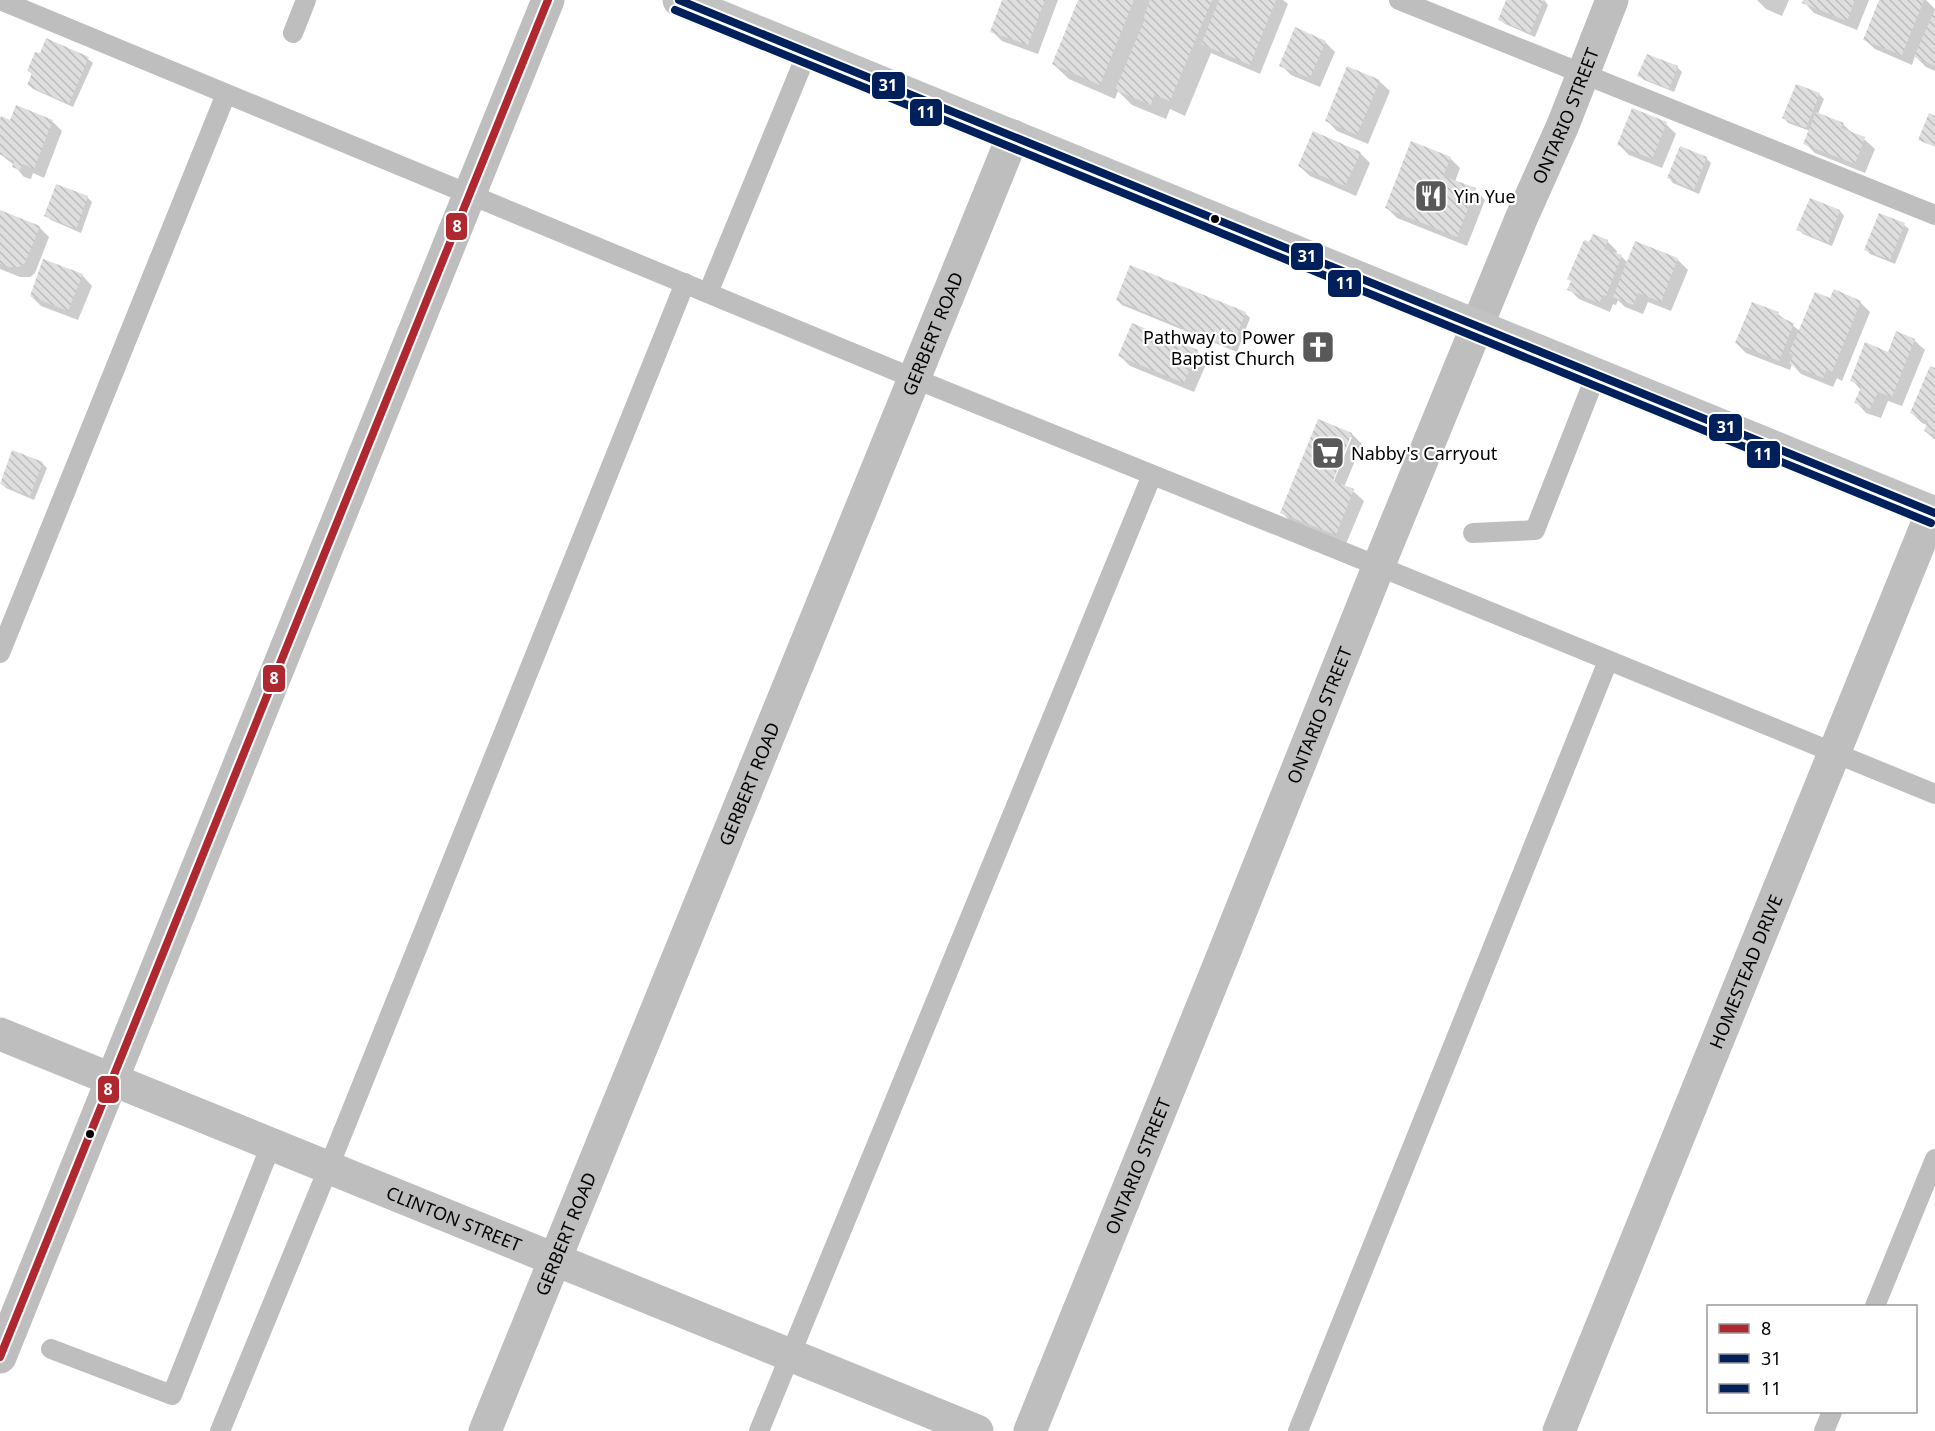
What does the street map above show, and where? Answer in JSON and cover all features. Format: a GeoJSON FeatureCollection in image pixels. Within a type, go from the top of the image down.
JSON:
{"type":"FeatureCollection","features":[{"type":"Feature","properties":{"kind":"main road"},"geometry":{"type":"LineString","coordinates":[[679,0],[1934,512]]}},
{"type":"Feature","properties":{"kind":"street"},"geometry":{"type":"LineString","coordinates":[[0,1357],[548,0]]}},
{"type":"Feature","properties":{"kind":"street","name":"ONTARIO STREET"},"geometry":{"type":"LineString","coordinates":[[1030,1431],[1220,964],[1378,566],[1521,219],[1563,125],[1612,0]]}},
{"type":"Feature","properties":{"kind":"street","name":"GERBERT ROAD"},"geometry":{"type":"LineString","coordinates":[[485,1431],[1013,136]]}},
{"type":"Feature","properties":{"kind":"street","name":"HOMESTEAD DRIVE"},"geometry":{"type":"LineString","coordinates":[[1559,1431],[1833,754],[1934,512]]}},
{"type":"Feature","properties":{"kind":"street","name":"CLINTON STREET"},"geometry":{"type":"LineString","coordinates":[[0,1034],[977,1431]]}},
{"type":"Feature","properties":{"kind":"lane"},"geometry":{"type":"LineString","coordinates":[[0,0],[913,378],[1935,794]]}},
{"type":"Feature","properties":{"kind":"lane"},"geometry":{"type":"LineString","coordinates":[[293,33],[306,0]]}},
{"type":"Feature","properties":{"kind":"lane"},"geometry":{"type":"LineString","coordinates":[[1399,0],[1935,215]]}},
{"type":"Feature","properties":{"kind":"lane"},"geometry":{"type":"LineString","coordinates":[[708,293],[807,52]]}},
{"type":"Feature","properties":{"kind":"lane"},"geometry":{"type":"LineString","coordinates":[[0,653],[226,93]]}},
{"type":"Feature","properties":{"kind":"lane"},"geometry":{"type":"LineString","coordinates":[[220,1431],[685,283]]}},
{"type":"Feature","properties":{"kind":"lane"},"geometry":{"type":"LineString","coordinates":[[1473,533],[1535,530],[1596,375]]}},
{"type":"Feature","properties":{"kind":"lane"},"geometry":{"type":"LineString","coordinates":[[759,1431],[1152,475]]}},
{"type":"Feature","properties":{"kind":"lane"},"geometry":{"type":"LineString","coordinates":[[1298,1431],[1608,661]]}},
{"type":"Feature","properties":{"kind":"lane"},"geometry":{"type":"LineString","coordinates":[[51,1349],[172,1395],[271,1145]]}},
{"type":"Feature","properties":{"kind":"lane"},"geometry":{"type":"LineString","coordinates":[[1875,1305],[1935,1159]]}},
{"type":"Feature","properties":{"kind":"lane"},"geometry":{"type":"LineString","coordinates":[[1824,1431],[1832,1413]]}},
{"type":"Feature","properties":{"kind":"building"},"geometry":{"type":"Polygon","coordinates":[[[1002,0],[1045,0],[1028,45],[990,32],[1002,0]]]}},
{"type":"Feature","properties":{"kind":"building"},"geometry":{"type":"Polygon","coordinates":[[[1078,0],[1134,0],[1100,85],[1052,64],[1078,0]]]}},
{"type":"Feature","properties":{"kind":"building"},"geometry":{"type":"Polygon","coordinates":[[[1150,0],[1212,0],[1170,101],[1154,95],[1151,105],[1115,90],[1145,19],[1143,19],[1150,0]]]}},
{"type":"Feature","properties":{"kind":"building"},"geometry":{"type":"Polygon","coordinates":[[[1219,0],[1276,0],[1250,65],[1201,44],[1219,0]]]}},
{"type":"Feature","properties":{"kind":"building"},"geometry":{"type":"Polygon","coordinates":[[[1506,0],[1544,0],[1530,33],[1498,20],[1506,0]]]}},
{"type":"Feature","properties":{"kind":"building"},"geometry":{"type":"Polygon","coordinates":[[[1803,0],[1855,0],[1847,21],[1802,3],[1803,0]]]}},
{"type":"Feature","properties":{"kind":"building"},"geometry":{"type":"Polygon","coordinates":[[[1879,0],[1924,0],[1902,55],[1863,40],[1879,0]]]}},
{"type":"Feature","properties":{"kind":"building"},"geometry":{"type":"Polygon","coordinates":[[[1935,9],[1935,66],[1914,57],[1935,9]]]}},
{"type":"Feature","properties":{"kind":"building"},"geometry":{"type":"Polygon","coordinates":[[[1295,27],[1326,41],[1310,78],[1279,66],[1295,27]]]}},
{"type":"Feature","properties":{"kind":"building"},"geometry":{"type":"Polygon","coordinates":[[[46,38],[89,57],[69,104],[27,85],[32,73],[27,71],[35,52],[40,53],[46,38]]]}},
{"type":"Feature","properties":{"kind":"building"},"geometry":{"type":"Polygon","coordinates":[[[1647,54],[1678,66],[1669,89],[1637,76],[1647,54]]]}},
{"type":"Feature","properties":{"kind":"building"},"geometry":{"type":"Polygon","coordinates":[[[1347,66],[1380,80],[1357,135],[1325,121],[1347,66]]]}},
{"type":"Feature","properties":{"kind":"building"},"geometry":{"type":"Polygon","coordinates":[[[1796,84],[1820,93],[1806,128],[1782,118],[1796,84]]]}},
{"type":"Feature","properties":{"kind":"building"},"geometry":{"type":"Polygon","coordinates":[[[16,105],[53,120],[34,169],[23,164],[20,170],[12,167],[14,161],[0,154],[0,119],[1,116],[10,120],[16,105]]]}},
{"type":"Feature","properties":{"kind":"building"},"geometry":{"type":"Polygon","coordinates":[[[1632,108],[1667,122],[1652,159],[1617,145],[1632,108]]]}},
{"type":"Feature","properties":{"kind":"building"},"geometry":{"type":"Polygon","coordinates":[[[1816,112],[1844,123],[1841,128],[1865,137],[1855,164],[1803,144],[1816,112]]]}},
{"type":"Feature","properties":{"kind":"building"},"geometry":{"type":"Polygon","coordinates":[[[1929,113],[1935,116],[1935,147],[1918,140],[1929,113]]]}},
{"type":"Feature","properties":{"kind":"building"},"geometry":{"type":"Polygon","coordinates":[[[1313,131],[1361,152],[1345,186],[1298,166],[1313,131]]]}},
{"type":"Feature","properties":{"kind":"building"},"geometry":{"type":"Polygon","coordinates":[[[1411,141],[1451,157],[1443,176],[1476,188],[1457,237],[1385,208],[1411,141]]]}},
{"type":"Feature","properties":{"kind":"building"},"geometry":{"type":"Polygon","coordinates":[[[1680,146],[1707,157],[1694,190],[1667,178],[1680,146]]]}},
{"type":"Feature","properties":{"kind":"building"},"geometry":{"type":"Polygon","coordinates":[[[56,184],[88,196],[76,229],[44,216],[56,184]]]}},
{"type":"Feature","properties":{"kind":"building"},"geometry":{"type":"Polygon","coordinates":[[[1810,198],[1840,210],[1828,243],[1796,230],[1810,198]]]}},
{"type":"Feature","properties":{"kind":"building"},"geometry":{"type":"Polygon","coordinates":[[[0,210],[40,226],[25,263],[19,267],[0,264],[0,210]]]}},
{"type":"Feature","properties":{"kind":"building"},"geometry":{"type":"Polygon","coordinates":[[[1879,213],[1905,223],[1890,260],[1864,250],[1879,213]]]}},
{"type":"Feature","properties":{"kind":"building"},"geometry":{"type":"Polygon","coordinates":[[[1593,234],[1608,240],[1604,249],[1622,255],[1606,296],[1603,295],[1599,303],[1567,290],[1571,281],[1567,279],[1584,240],[1589,242],[1593,234]]]}},
{"type":"Feature","properties":{"kind":"building"},"geometry":{"type":"Polygon","coordinates":[[[1635,241],[1678,258],[1661,302],[1638,293],[1633,305],[1613,297],[1635,241]]]}},
{"type":"Feature","properties":{"kind":"building"},"geometry":{"type":"Polygon","coordinates":[[[43,259],[83,274],[68,311],[30,296],[43,259]]]}},
{"type":"Feature","properties":{"kind":"building"},"geometry":{"type":"Polygon","coordinates":[[[1130,265],[1246,312],[1232,348],[1116,300],[1130,265]]]}},
{"type":"Feature","properties":{"kind":"building"},"geometry":{"type":"Polygon","coordinates":[[[1834,289],[1861,301],[1832,372],[1827,369],[1823,378],[1789,364],[1793,355],[1789,353],[1815,292],[1830,298],[1834,289]]]}},
{"type":"Feature","properties":{"kind":"building"},"geometry":{"type":"Polygon","coordinates":[[[1752,302],[1779,312],[1777,316],[1794,323],[1779,361],[1735,343],[1752,302]]]}},
{"type":"Feature","properties":{"kind":"building"},"geometry":{"type":"Polygon","coordinates":[[[1132,323],[1198,350],[1184,383],[1118,356],[1132,323]]]}},
{"type":"Feature","properties":{"kind":"building"},"geometry":{"type":"Polygon","coordinates":[[[1896,331],[1915,339],[1892,397],[1878,392],[1870,409],[1854,403],[1862,385],[1850,381],[1865,342],[1888,352],[1896,331]]]}},
{"type":"Feature","properties":{"kind":"building"},"geometry":{"type":"Polygon","coordinates":[[[1930,366],[1935,368],[1935,435],[1924,431],[1928,421],[1910,413],[1930,366]]]}},
{"type":"Feature","properties":{"kind":"building"},"geometry":{"type":"Polygon","coordinates":[[[1318,419],[1352,433],[1333,481],[1354,489],[1336,535],[1280,513],[1318,419]]]}},
{"type":"Feature","properties":{"kind":"building"},"geometry":{"type":"Polygon","coordinates":[[[12,450],[43,462],[30,496],[0,484],[12,450]]]}},
{"type":"Feature","properties":{"kind":"transit line","name":"8"},"geometry":{"type":"LineString","coordinates":[[0,1357],[548,0]]}},
{"type":"Feature","properties":{"kind":"transit line","name":"31"},"geometry":{"type":"LineString","coordinates":[[679,0],[1935,513]]}},
{"type":"Feature","properties":{"kind":"transit line","name":"11"},"geometry":{"type":"LineString","coordinates":[[675,10],[1931,523]]}},
{"type":"Feature","properties":{"kind":"place","name":"Yin Yue"},"geometry":{"type":"Point","coordinates":[1431,196]}},
{"type":"Feature","properties":{"kind":"place","name":"Pathway to Power Baptist Church"},"geometry":{"type":"Point","coordinates":[1318,347]}},
{"type":"Feature","properties":{"kind":"place","name":"Nabby's Carryout"},"geometry":{"type":"Point","coordinates":[1328,453]}}]}
